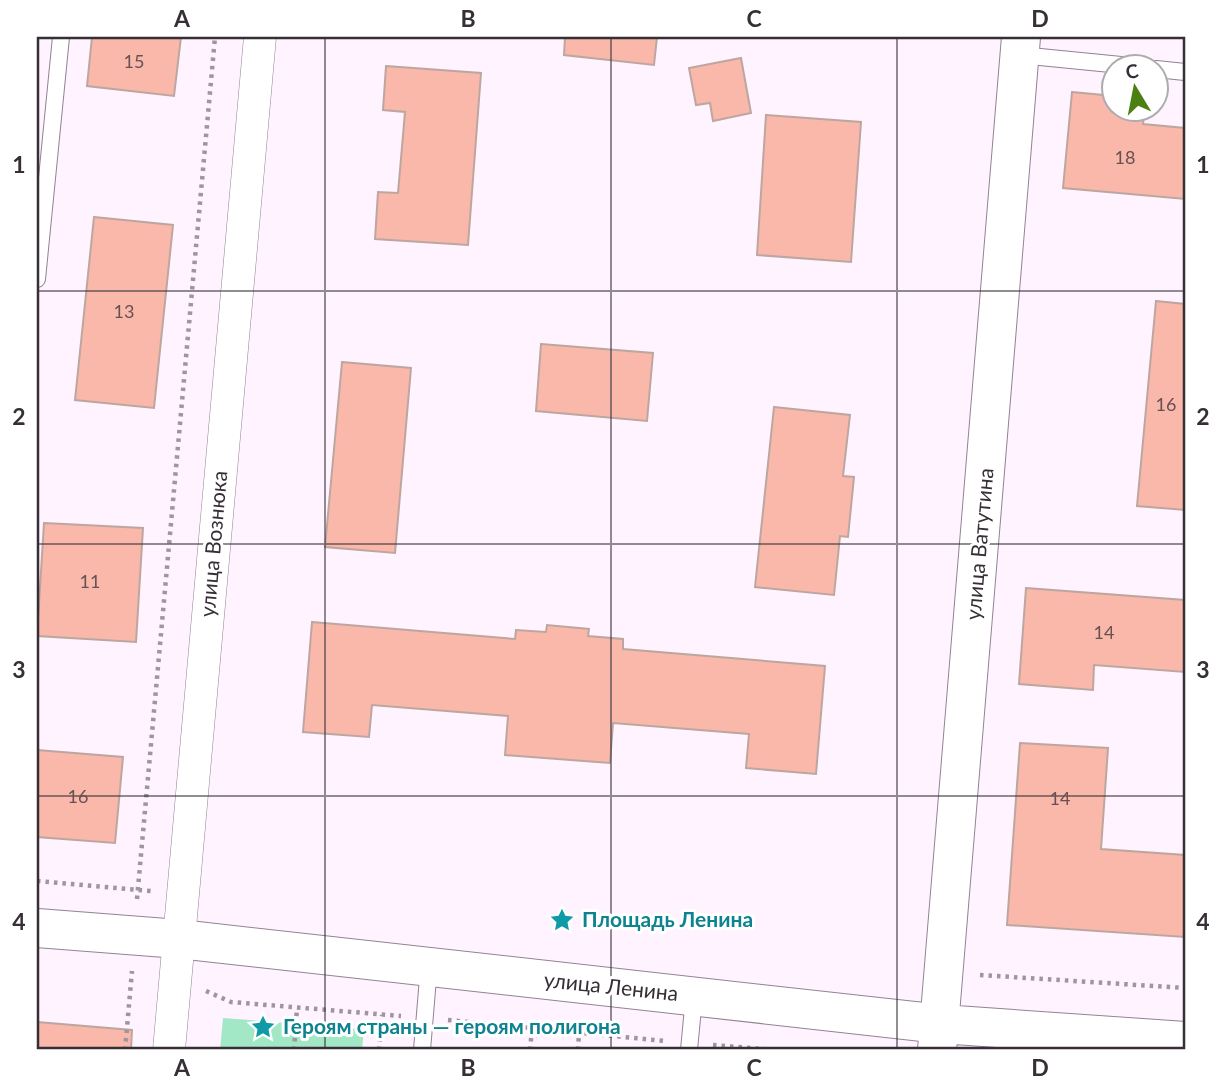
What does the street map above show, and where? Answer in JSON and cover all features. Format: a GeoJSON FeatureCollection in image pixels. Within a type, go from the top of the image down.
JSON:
{"type":"FeatureCollection","features":[{"type":"Feature","properties":{"kind":"street","name":"улица Вознюка"},"geometry":{"type":"LineString","coordinates":[[169,1050],[260,37]]}},
{"type":"Feature","properties":{"kind":"street","name":"улица Ватутина"},"geometry":{"type":"LineString","coordinates":[[939,1037],[1020,46]]}},
{"type":"Feature","properties":{"kind":"street","name":"улица Ленина"},"geometry":{"type":"LineString","coordinates":[[37,928],[179,939],[694,996],[939,1037],[1185,1041]]}},
{"type":"Feature","properties":{"kind":"lane"},"geometry":{"type":"LineString","coordinates":[[37,279],[61,37]]}},
{"type":"Feature","properties":{"kind":"lane"},"geometry":{"type":"LineString","coordinates":[[1020,46],[1100,60]]}},
{"type":"Feature","properties":{"kind":"lane"},"geometry":{"type":"LineString","coordinates":[[422,1050],[429,966]]}},
{"type":"Feature","properties":{"kind":"lane"},"geometry":{"type":"LineString","coordinates":[[689,1046],[694,996]]}},
{"type":"Feature","properties":{"kind":"path"},"geometry":{"type":"LineString","coordinates":[[125,1050],[215,37]]}},
{"type":"Feature","properties":{"kind":"path"},"geometry":{"type":"LineString","coordinates":[[37,881],[138,889],[183,897]]}},
{"type":"Feature","properties":{"kind":"path"},"geometry":{"type":"LineString","coordinates":[[979,975],[1185,989]]}},
{"type":"Feature","properties":{"kind":"path"},"geometry":{"type":"LineString","coordinates":[[176,977],[231,1002],[579,1032],[689,1046],[775,1050]]}},
{"type":"Feature","properties":{"kind":"path"},"geometry":{"type":"LineString","coordinates":[[294,1050],[297,1008]]}},
{"type":"Feature","properties":{"kind":"path"},"geometry":{"type":"LineString","coordinates":[[379,1050],[382,1015]]}},
{"type":"Feature","properties":{"kind":"path"},"geometry":{"type":"LineString","coordinates":[[530,1050],[532,1029]]}},
{"type":"Feature","properties":{"kind":"path"},"geometry":{"type":"LineString","coordinates":[[578,1050],[579,1032]]}},
{"type":"Feature","properties":{"kind":"green space"},"geometry":{"type":"Polygon","coordinates":[[[223,1018],[364,1029],[362,1050],[220,1050],[223,1018]]]}},
{"type":"Feature","properties":{"kind":"building"},"geometry":{"type":"Polygon","coordinates":[[[92,37],[181,37],[174,96],[87,86],[92,37]]]}},
{"type":"Feature","properties":{"kind":"building"},"geometry":{"type":"Polygon","coordinates":[[[565,37],[657,37],[654,65],[564,55],[565,37]]]}},
{"type":"Feature","properties":{"kind":"building"},"geometry":{"type":"Polygon","coordinates":[[[741,58],[751,113],[713,121],[710,103],[696,105],[689,68],[741,58]]]}},
{"type":"Feature","properties":{"kind":"building"},"geometry":{"type":"Polygon","coordinates":[[[386,66],[481,73],[468,245],[375,239],[378,192],[398,193],[405,112],[383,110],[386,66]]]}},
{"type":"Feature","properties":{"kind":"building"},"geometry":{"type":"Polygon","coordinates":[[[1072,92],[1100,95],[1100,122],[1143,122],[1185,128],[1185,199],[1063,188],[1072,92]]]}},
{"type":"Feature","properties":{"kind":"building"},"geometry":{"type":"Polygon","coordinates":[[[766,115],[861,122],[851,262],[757,255],[766,115]]]}},
{"type":"Feature","properties":{"kind":"building"},"geometry":{"type":"Polygon","coordinates":[[[94,217],[173,225],[154,408],[75,400],[94,217]]]}},
{"type":"Feature","properties":{"kind":"building"},"geometry":{"type":"Polygon","coordinates":[[[1156,301],[1185,304],[1185,510],[1137,506],[1156,301]]]}},
{"type":"Feature","properties":{"kind":"building"},"geometry":{"type":"Polygon","coordinates":[[[541,344],[653,353],[647,421],[536,411],[541,344]]]}},
{"type":"Feature","properties":{"kind":"building"},"geometry":{"type":"Polygon","coordinates":[[[342,362],[411,368],[395,553],[325,547],[342,362]]]}},
{"type":"Feature","properties":{"kind":"building"},"geometry":{"type":"Polygon","coordinates":[[[774,407],[850,415],[843,476],[854,477],[848,537],[840,536],[834,595],[755,587],[774,407]]]}},
{"type":"Feature","properties":{"kind":"building"},"geometry":{"type":"Polygon","coordinates":[[[44,523],[143,528],[136,642],[37,636],[44,523]]]}},
{"type":"Feature","properties":{"kind":"building"},"geometry":{"type":"Polygon","coordinates":[[[1026,588],[1185,600],[1185,672],[1094,665],[1093,690],[1019,684],[1026,588]]]}},
{"type":"Feature","properties":{"kind":"building"},"geometry":{"type":"Polygon","coordinates":[[[312,622],[515,639],[516,630],[546,632],[547,625],[589,629],[588,636],[623,639],[623,649],[825,666],[816,774],[746,768],[749,734],[613,723],[610,763],[505,755],[508,716],[372,705],[369,737],[303,732],[312,622]]]}},
{"type":"Feature","properties":{"kind":"building"},"geometry":{"type":"Polygon","coordinates":[[[1020,743],[1108,748],[1101,849],[1185,855],[1185,937],[1007,925],[1020,743]]]}},
{"type":"Feature","properties":{"kind":"building"},"geometry":{"type":"Polygon","coordinates":[[[37,750],[123,757],[115,843],[37,837],[37,750]]]}},
{"type":"Feature","properties":{"kind":"building"},"geometry":{"type":"Polygon","coordinates":[[[37,1022],[132,1030],[131,1050],[37,1050],[37,1022]]]}},
{"type":"Feature","properties":{"kind":"place","name":"Площадь Ленина"},"geometry":{"type":"Point","coordinates":[562,920]}},
{"type":"Feature","properties":{"kind":"place","name":"Героям страны — героям полигона"},"geometry":{"type":"Point","coordinates":[263,1027]}}]}
